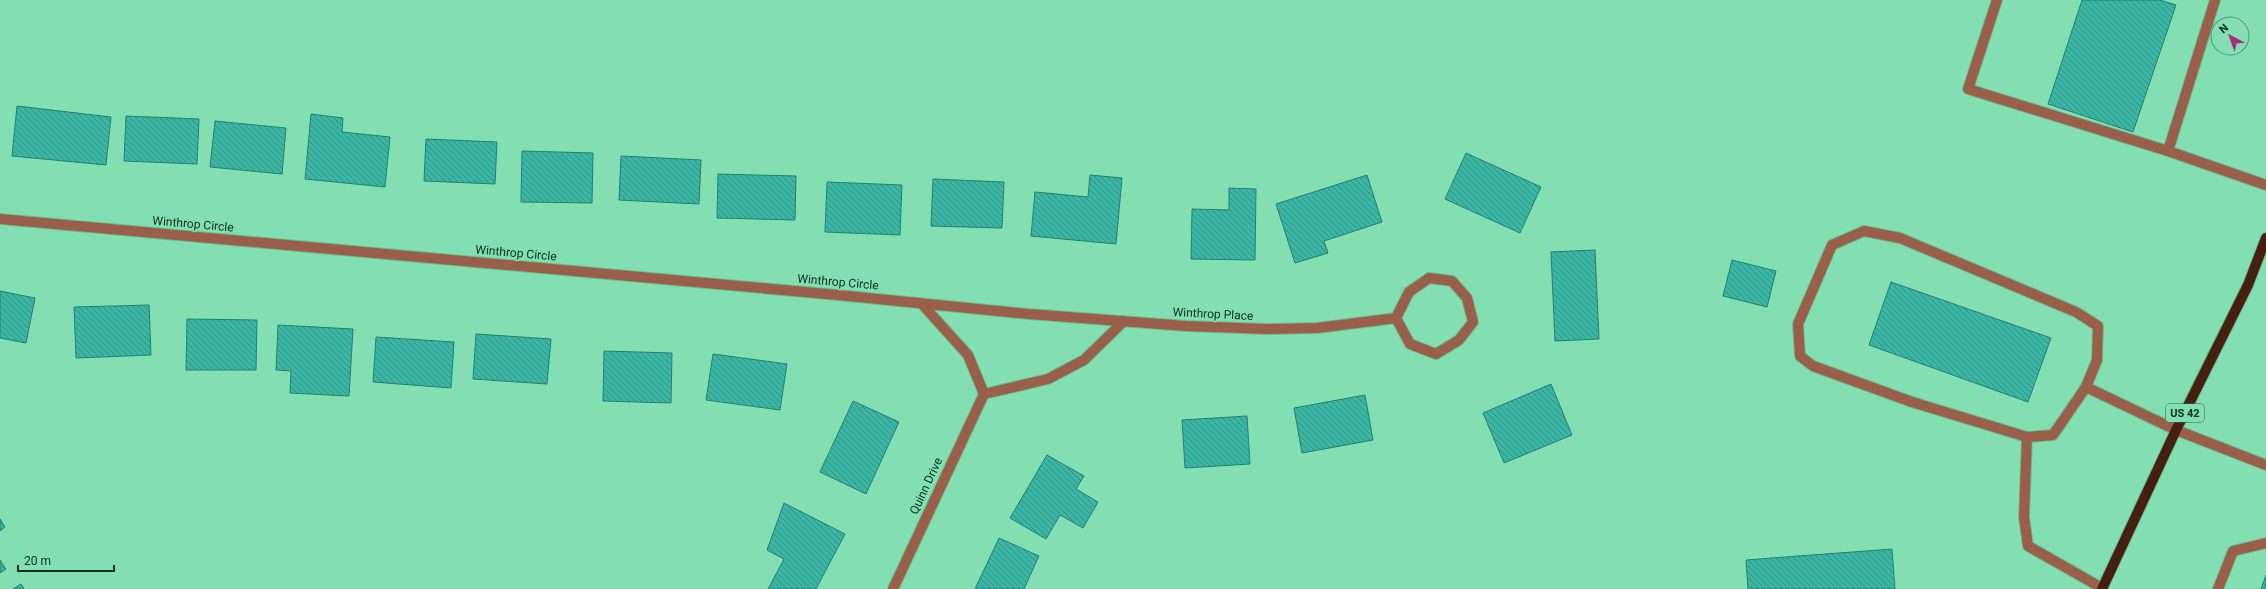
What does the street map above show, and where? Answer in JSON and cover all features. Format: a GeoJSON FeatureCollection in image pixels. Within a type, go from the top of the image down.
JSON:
{"type":"FeatureCollection","features":[{"type":"Feature","properties":{"kind":"main road","name":"US 42"},"geometry":{"type":"LineString","coordinates":[[2102,589],[2176,430],[2248,285],[2266,238]]}},
{"type":"Feature","properties":{"kind":"street"},"geometry":{"type":"LineString","coordinates":[[1997,0],[1968,89],[2168,151],[2266,185]]}},
{"type":"Feature","properties":{"kind":"street"},"geometry":{"type":"LineString","coordinates":[[2168,151],[2215,0]]}},
{"type":"Feature","properties":{"kind":"street","name":"Winthrop Circle"},"geometry":{"type":"LineString","coordinates":[[0,219],[1028,314]]}},
{"type":"Feature","properties":{"kind":"street"},"geometry":{"type":"LineString","coordinates":[[1864,231],[1900,238],[2076,312],[2098,326],[2097,360],[2086,387],[2053,434],[2027,437],[1898,397],[1813,366],[1800,356],[1798,324],[1832,245],[1864,231]]}},
{"type":"Feature","properties":{"kind":"street"},"geometry":{"type":"LineString","coordinates":[[1429,278],[1452,281],[1467,298],[1473,322],[1459,340],[1436,354],[1410,344],[1396,318],[1409,292],[1429,278]]}},
{"type":"Feature","properties":{"kind":"street"},"geometry":{"type":"LineString","coordinates":[[921,303],[968,355],[984,394],[1048,379],[1084,360],[1124,321]]}},
{"type":"Feature","properties":{"kind":"street","name":"Winthrop Place"},"geometry":{"type":"LineString","coordinates":[[1028,314],[1267,329],[1317,328],[1396,318]]}},
{"type":"Feature","properties":{"kind":"street"},"geometry":{"type":"LineString","coordinates":[[2086,387],[2176,430],[2266,465]]}},
{"type":"Feature","properties":{"kind":"street","name":"Quinn Drive"},"geometry":{"type":"LineString","coordinates":[[893,589],[984,394]]}},
{"type":"Feature","properties":{"kind":"street"},"geometry":{"type":"LineString","coordinates":[[2027,437],[2024,517],[2028,546],[2102,589]]}},
{"type":"Feature","properties":{"kind":"street"},"geometry":{"type":"LineString","coordinates":[[2218,589],[2233,551],[2266,543]]}},
{"type":"Feature","properties":{"kind":"building"},"geometry":{"type":"Polygon","coordinates":[[[2082,0],[2160,0],[2176,5],[2133,132],[2048,104],[2082,0]]]}},
{"type":"Feature","properties":{"kind":"building"},"geometry":{"type":"Polygon","coordinates":[[[17,106],[111,117],[106,165],[12,156],[17,106]]]}},
{"type":"Feature","properties":{"kind":"building"},"geometry":{"type":"Polygon","coordinates":[[[311,114],[343,118],[342,132],[390,137],[385,187],[305,179],[311,114]]]}},
{"type":"Feature","properties":{"kind":"building"},"geometry":{"type":"Polygon","coordinates":[[[126,116],[199,119],[197,164],[124,161],[126,116]]]}},
{"type":"Feature","properties":{"kind":"building"},"geometry":{"type":"Polygon","coordinates":[[[215,121],[286,128],[282,174],[210,167],[215,121]]]}},
{"type":"Feature","properties":{"kind":"building"},"geometry":{"type":"Polygon","coordinates":[[[426,139],[497,142],[495,184],[424,181],[426,139]]]}},
{"type":"Feature","properties":{"kind":"building"},"geometry":{"type":"Polygon","coordinates":[[[522,151],[593,153],[592,203],[521,202],[522,151]]]}},
{"type":"Feature","properties":{"kind":"building"},"geometry":{"type":"Polygon","coordinates":[[[1466,153],[1541,187],[1520,233],[1445,199],[1466,153]]]}},
{"type":"Feature","properties":{"kind":"building"},"geometry":{"type":"Polygon","coordinates":[[[621,156],[701,160],[699,204],[619,200],[621,156]]]}},
{"type":"Feature","properties":{"kind":"building"},"geometry":{"type":"Polygon","coordinates":[[[718,174],[796,176],[795,220],[717,218],[718,174]]]}},
{"type":"Feature","properties":{"kind":"building"},"geometry":{"type":"Polygon","coordinates":[[[1090,175],[1122,178],[1116,244],[1031,236],[1035,192],[1088,197],[1090,175]]]}},
{"type":"Feature","properties":{"kind":"building"},"geometry":{"type":"Polygon","coordinates":[[[1367,175],[1382,222],[1324,241],[1328,253],[1295,263],[1276,204],[1367,175]]]}},
{"type":"Feature","properties":{"kind":"building"},"geometry":{"type":"Polygon","coordinates":[[[933,179],[1004,182],[1002,228],[931,226],[933,179]]]}},
{"type":"Feature","properties":{"kind":"building"},"geometry":{"type":"Polygon","coordinates":[[[827,182],[902,185],[900,235],[825,232],[827,182]]]}},
{"type":"Feature","properties":{"kind":"building"},"geometry":{"type":"Polygon","coordinates":[[[1229,188],[1256,189],[1255,260],[1191,259],[1192,209],[1229,210],[1229,188]]]}},
{"type":"Feature","properties":{"kind":"building"},"geometry":{"type":"Polygon","coordinates":[[[1595,250],[1599,339],[1555,341],[1551,252],[1595,250]]]}},
{"type":"Feature","properties":{"kind":"building"},"geometry":{"type":"Polygon","coordinates":[[[1732,260],[1776,271],[1767,307],[1723,296],[1732,260]]]}},
{"type":"Feature","properties":{"kind":"building"},"geometry":{"type":"Polygon","coordinates":[[[1891,282],[2051,338],[2028,402],[1869,345],[1891,282]]]}},
{"type":"Feature","properties":{"kind":"building"},"geometry":{"type":"Polygon","coordinates":[[[0,291],[35,298],[26,343],[0,338],[0,291]]]}},
{"type":"Feature","properties":{"kind":"building"},"geometry":{"type":"Polygon","coordinates":[[[149,305],[151,355],[76,358],[74,307],[149,305]]]}},
{"type":"Feature","properties":{"kind":"building"},"geometry":{"type":"Polygon","coordinates":[[[187,319],[257,320],[256,370],[186,370],[187,319]]]}},
{"type":"Feature","properties":{"kind":"building"},"geometry":{"type":"Polygon","coordinates":[[[278,325],[353,329],[349,396],[290,393],[291,371],[276,370],[278,325]]]}},
{"type":"Feature","properties":{"kind":"building"},"geometry":{"type":"Polygon","coordinates":[[[476,334],[551,339],[547,384],[473,379],[476,334]]]}},
{"type":"Feature","properties":{"kind":"building"},"geometry":{"type":"Polygon","coordinates":[[[376,337],[454,342],[451,388],[373,382],[376,337]]]}},
{"type":"Feature","properties":{"kind":"building"},"geometry":{"type":"Polygon","coordinates":[[[604,351],[672,353],[671,403],[603,401],[604,351]]]}},
{"type":"Feature","properties":{"kind":"building"},"geometry":{"type":"Polygon","coordinates":[[[713,354],[787,364],[780,410],[706,400],[713,354]]]}},
{"type":"Feature","properties":{"kind":"building"},"geometry":{"type":"Polygon","coordinates":[[[1551,384],[1572,435],[1504,463],[1483,413],[1551,384]]]}},
{"type":"Feature","properties":{"kind":"building"},"geometry":{"type":"Polygon","coordinates":[[[1365,395],[1373,440],[1302,453],[1294,408],[1365,395]]]}},
{"type":"Feature","properties":{"kind":"building"},"geometry":{"type":"Polygon","coordinates":[[[853,401],[899,422],[866,494],[820,472],[853,401]]]}},
{"type":"Feature","properties":{"kind":"building"},"geometry":{"type":"Polygon","coordinates":[[[1247,416],[1250,464],[1185,468],[1182,420],[1247,416]]]}},
{"type":"Feature","properties":{"kind":"building"},"geometry":{"type":"Polygon","coordinates":[[[1047,455],[1084,476],[1076,489],[1098,502],[1083,528],[1060,515],[1046,539],[1010,518],[1047,455]]]}},
{"type":"Feature","properties":{"kind":"building"},"geometry":{"type":"Polygon","coordinates":[[[784,503],[845,534],[816,589],[768,589],[784,559],[767,550],[784,503]]]}},
{"type":"Feature","properties":{"kind":"building"},"geometry":{"type":"Polygon","coordinates":[[[0,519],[5,527],[0,531],[0,519]]]}},
{"type":"Feature","properties":{"kind":"building"},"geometry":{"type":"Polygon","coordinates":[[[999,538],[1039,556],[1024,589],[975,589],[999,538]]]}},
{"type":"Feature","properties":{"kind":"building"},"geometry":{"type":"Polygon","coordinates":[[[1892,549],[1895,589],[1748,589],[1746,560],[1892,549]]]}},
{"type":"Feature","properties":{"kind":"building"},"geometry":{"type":"Polygon","coordinates":[[[0,560],[6,569],[0,573],[0,560]]]}},
{"type":"Feature","properties":{"kind":"building"},"geometry":{"type":"Polygon","coordinates":[[[2266,575],[2266,589],[2261,589],[2266,575]]]}},
{"type":"Feature","properties":{"kind":"building"},"geometry":{"type":"Polygon","coordinates":[[[21,584],[24,589],[13,589],[21,584]]]}}]}
